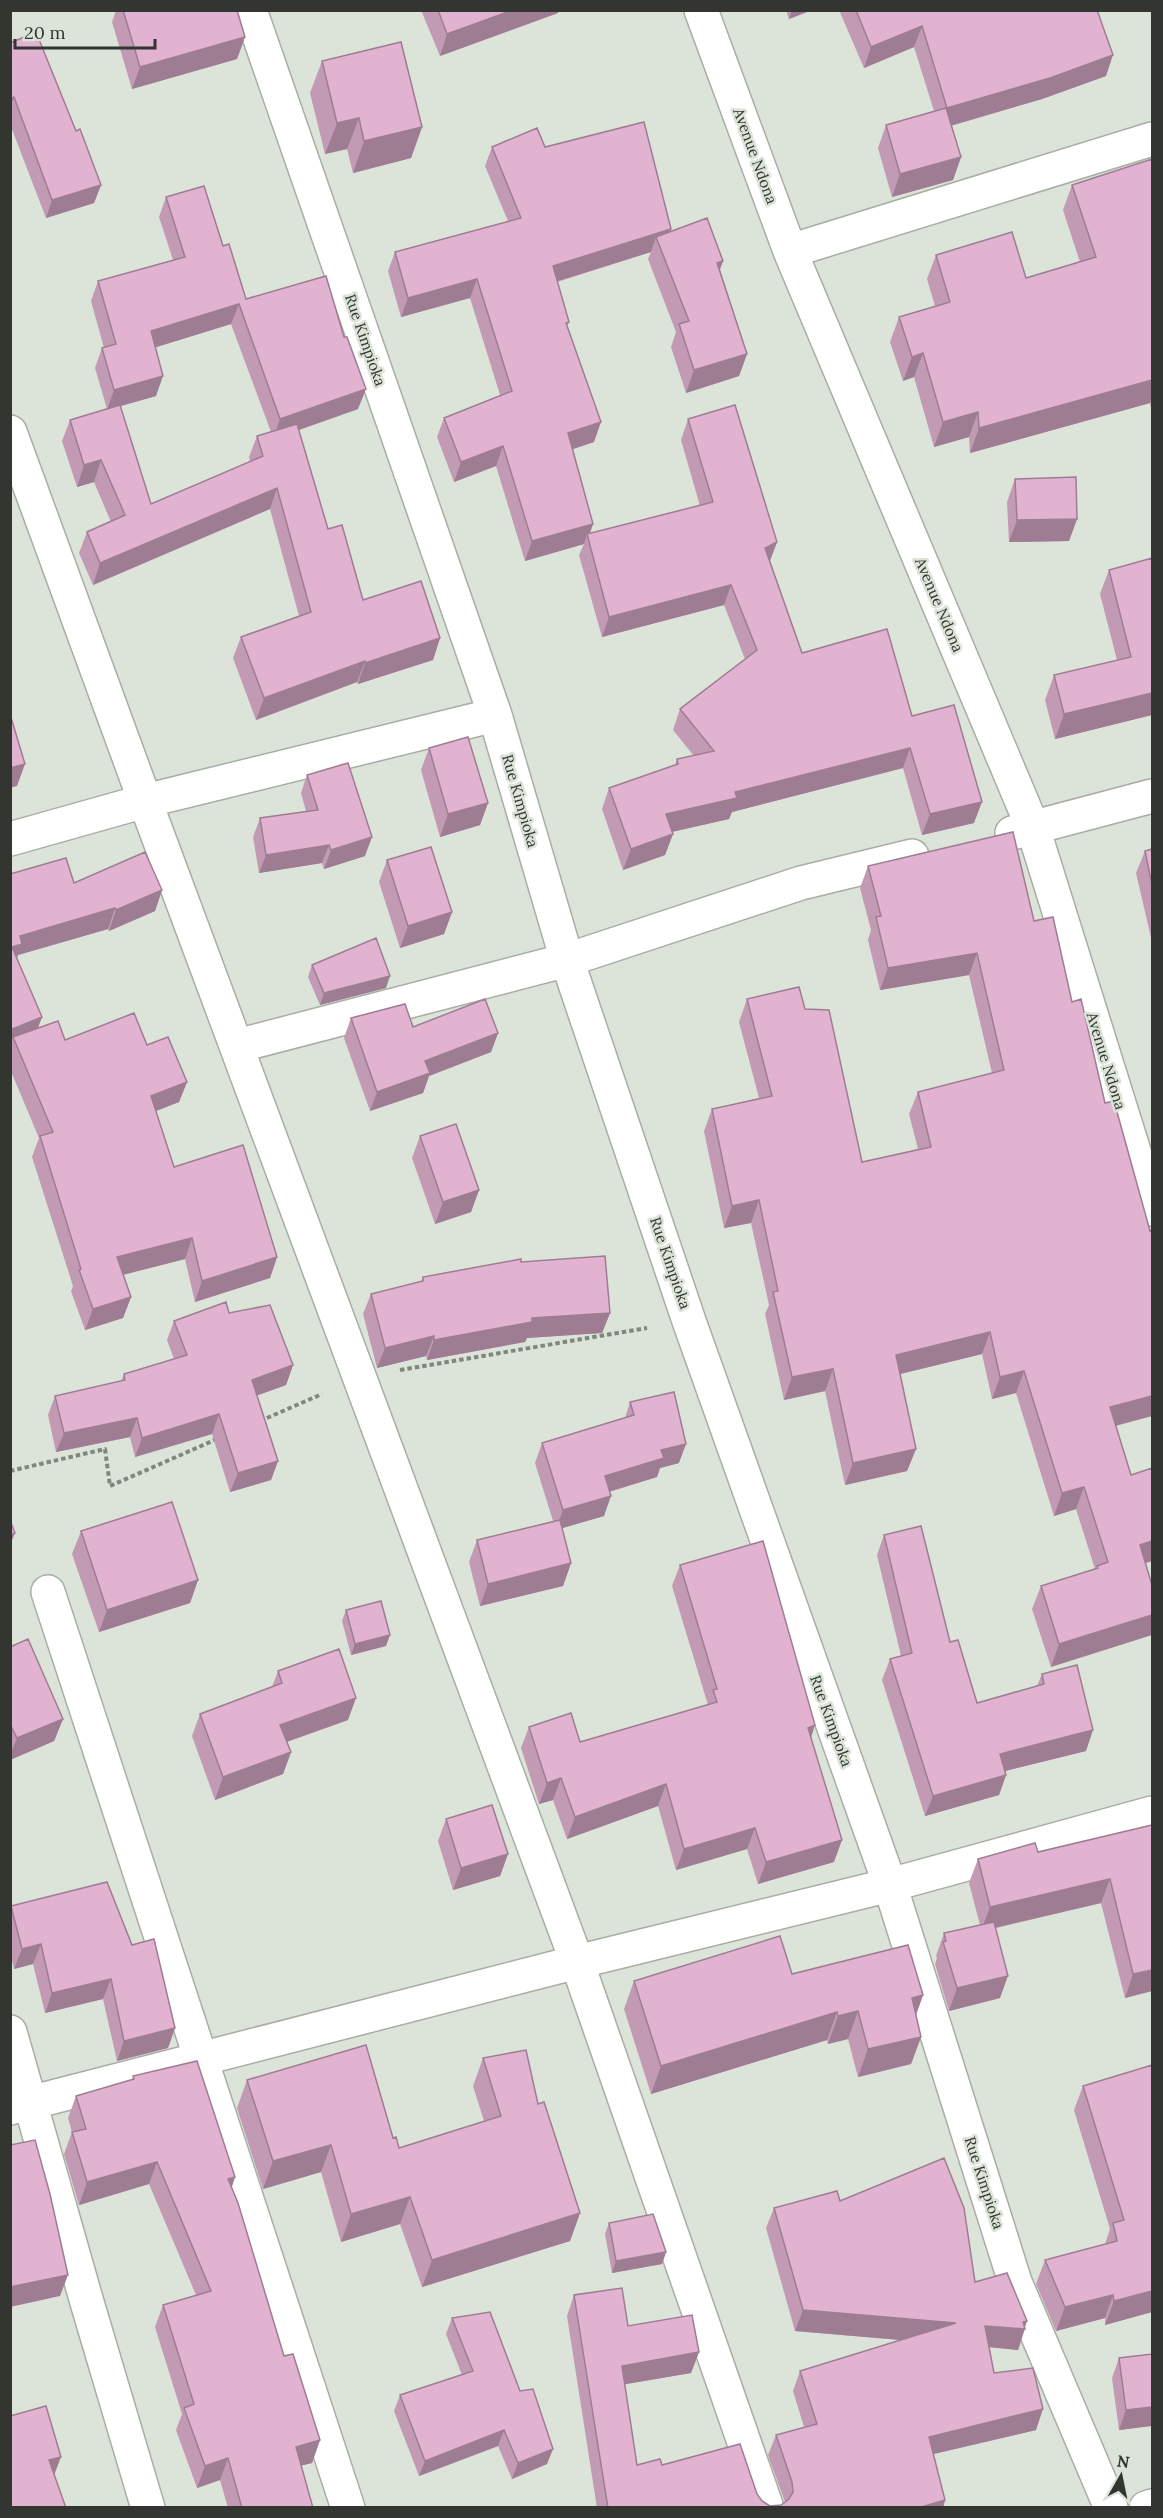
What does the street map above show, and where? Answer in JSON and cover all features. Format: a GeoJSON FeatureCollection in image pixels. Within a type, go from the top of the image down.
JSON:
{"type":"FeatureCollection","features":[{"type":"Feature","properties":{"kind":"street","name":"Rue Kimpioka"},"geometry":{"type":"LineString","coordinates":[[250,10],[495,715],[567,960],[689,1321],[890,1885],[1015,2282],[1111,2508]]}},
{"type":"Feature","properties":{"kind":"street","name":"Avenue Ndona"},"geometry":{"type":"LineString","coordinates":[[701,10],[790,251],[1033,828],[1152,1209]]}},
{"type":"Feature","properties":{"kind":"street"},"geometry":{"type":"LineString","coordinates":[[790,251],[1152,139]]}},
{"type":"Feature","properties":{"kind":"street"},"geometry":{"type":"LineString","coordinates":[[10,432],[577,1962],[766,2508]]}},
{"type":"Feature","properties":{"kind":"street"},"geometry":{"type":"LineString","coordinates":[[10,839],[145,801],[495,715]]}},
{"type":"Feature","properties":{"kind":"street"},"geometry":{"type":"LineString","coordinates":[[986,839],[1152,796]]}},
{"type":"Feature","properties":{"kind":"street"},"geometry":{"type":"LineString","coordinates":[[237,1046],[567,960],[801,883],[940,850]]}},
{"type":"Feature","properties":{"kind":"street"},"geometry":{"type":"LineString","coordinates":[[48,1592],[348,2508]]}},
{"type":"Feature","properties":{"kind":"street"},"geometry":{"type":"LineString","coordinates":[[21,2105],[577,1962],[890,1885],[1152,1813]]}},
{"type":"Feature","properties":{"kind":"street"},"geometry":{"type":"LineString","coordinates":[[10,2032],[21,2105],[86,2299],[148,2508]]}},
{"type":"Feature","properties":{"kind":"street"},"geometry":{"type":"LineString","coordinates":[[1146,2508],[1152,2506]]}},
{"type":"Feature","properties":{"kind":"building"},"geometry":{"type":"Polygon","coordinates":[[[123,10],[237,10],[245,37],[140,67],[123,10]]]}},
{"type":"Feature","properties":{"kind":"building"},"geometry":{"type":"Polygon","coordinates":[[[438,10],[513,10],[447,34],[438,10]]]}},
{"type":"Feature","properties":{"kind":"building"},"geometry":{"type":"Polygon","coordinates":[[[856,10],[1097,10],[1113,55],[1050,78],[947,108],[922,26],[871,47],[856,10]]]}},
{"type":"Feature","properties":{"kind":"building"},"geometry":{"type":"Polygon","coordinates":[[[36,32],[76,131],[80,129],[101,185],[52,200],[14,97],[10,99],[10,43],[36,32]]]}},
{"type":"Feature","properties":{"kind":"building"},"geometry":{"type":"Polygon","coordinates":[[[401,42],[422,127],[364,141],[359,118],[337,123],[322,61],[401,42]]]}},
{"type":"Feature","properties":{"kind":"building"},"geometry":{"type":"Polygon","coordinates":[[[946,108],[961,157],[900,174],[886,125],[946,108]]]}},
{"type":"Feature","properties":{"kind":"building"},"geometry":{"type":"Polygon","coordinates":[[[644,122],[671,229],[553,266],[569,322],[566,323],[601,422],[568,433],[593,524],[532,541],[503,446],[461,462],[444,418],[512,391],[477,279],[408,298],[395,252],[521,218],[492,147],[537,128],[545,147],[644,122]]]}},
{"type":"Feature","properties":{"kind":"building"},"geometry":{"type":"Polygon","coordinates":[[[1152,159],[1152,380],[979,428],[978,412],[943,422],[923,353],[912,357],[899,317],[950,302],[936,255],[1012,232],[1026,278],[1096,257],[1072,185],[1152,159]]]}},
{"type":"Feature","properties":{"kind":"building"},"geometry":{"type":"Polygon","coordinates":[[[204,186],[223,246],[229,244],[246,299],[326,276],[344,337],[347,337],[366,389],[280,419],[239,304],[151,331],[163,376],[114,390],[102,348],[116,344],[98,281],[185,257],[166,197],[204,186]]]}},
{"type":"Feature","properties":{"kind":"building"},"geometry":{"type":"Polygon","coordinates":[[[707,218],[723,261],[717,263],[747,354],[694,370],[679,324],[689,321],[656,237],[707,218]]]}},
{"type":"Feature","properties":{"kind":"building"},"geometry":{"type":"Polygon","coordinates":[[[120,405],[151,504],[263,456],[257,436],[297,424],[328,529],[342,525],[363,600],[421,581],[440,638],[365,663],[365,661],[264,698],[241,637],[311,612],[277,488],[100,563],[87,532],[125,515],[101,460],[84,465],[70,420],[120,405]]]}},
{"type":"Feature","properties":{"kind":"building"},"geometry":{"type":"Polygon","coordinates":[[[735,405],[777,542],[765,548],[802,653],[887,629],[912,716],[954,705],[982,802],[930,814],[910,748],[735,792],[737,798],[666,814],[673,834],[631,849],[609,788],[678,764],[677,759],[714,751],[680,709],[757,650],[731,585],[609,617],[587,534],[713,502],[688,419],[735,405]]]}},
{"type":"Feature","properties":{"kind":"building"},"geometry":{"type":"Polygon","coordinates":[[[1076,477],[1077,519],[1017,520],[1015,479],[1076,477]]]}},
{"type":"Feature","properties":{"kind":"building"},"geometry":{"type":"Polygon","coordinates":[[[1152,558],[1152,693],[1064,714],[1054,675],[1131,657],[1109,570],[1152,558]]]}},
{"type":"Feature","properties":{"kind":"building"},"geometry":{"type":"Polygon","coordinates":[[[10,714],[25,764],[10,768],[10,714]]]}},
{"type":"Feature","properties":{"kind":"building"},"geometry":{"type":"Polygon","coordinates":[[[468,737],[488,803],[448,814],[429,748],[468,737]]]}},
{"type":"Feature","properties":{"kind":"building"},"geometry":{"type":"Polygon","coordinates":[[[348,763],[372,837],[331,850],[329,845],[266,855],[260,818],[318,810],[307,775],[348,763]]]}},
{"type":"Feature","properties":{"kind":"building"},"geometry":{"type":"Polygon","coordinates":[[[1013,832],[1034,921],[1053,917],[1072,1002],[1081,999],[1105,1103],[1114,1101],[1150,1231],[1152,1230],[1152,1396],[1110,1407],[1131,1475],[1152,1468],[1152,1541],[1140,1545],[1152,1585],[1152,1615],[1059,1644],[1041,1586],[1098,1568],[1097,1566],[1108,1562],[1084,1487],[1062,1493],[1024,1371],[1000,1377],[990,1332],[896,1355],[916,1449],[853,1463],[833,1369],[792,1377],[773,1292],[778,1291],[759,1200],[732,1206],[712,1109],[772,1096],[747,999],[799,987],[805,1009],[829,1010],[862,1162],[931,1147],[918,1092],[1004,1070],[977,953],[888,968],[876,917],[881,916],[868,866],[1013,832]]]}},
{"type":"Feature","properties":{"kind":"building"},"geometry":{"type":"Polygon","coordinates":[[[431,847],[452,912],[408,926],[387,860],[431,847]]]}},
{"type":"Feature","properties":{"kind":"building"},"geometry":{"type":"Polygon","coordinates":[[[1152,849],[1152,885],[1145,851],[1152,849]]]}},
{"type":"Feature","properties":{"kind":"building"},"geometry":{"type":"Polygon","coordinates":[[[145,852],[162,890],[116,910],[115,908],[20,936],[22,944],[12,947],[42,1017],[10,1030],[10,874],[66,858],[74,883],[145,852]]]}},
{"type":"Feature","properties":{"kind":"building"},"geometry":{"type":"Polygon","coordinates":[[[376,938],[390,976],[324,993],[312,965],[376,938]]]}},
{"type":"Feature","properties":{"kind":"building"},"geometry":{"type":"Polygon","coordinates":[[[485,999],[498,1033],[425,1061],[430,1073],[377,1092],[351,1018],[405,1004],[413,1027],[485,999]]]}},
{"type":"Feature","properties":{"kind":"building"},"geometry":{"type":"Polygon","coordinates":[[[134,1013],[147,1045],[168,1037],[187,1082],[151,1096],[174,1167],[243,1145],[277,1257],[202,1281],[192,1238],[117,1257],[131,1297],[93,1309],[79,1270],[81,1269],[40,1136],[53,1132],[13,1037],[58,1021],[65,1040],[134,1013]]]}},
{"type":"Feature","properties":{"kind":"building"},"geometry":{"type":"Polygon","coordinates":[[[456,1124],[479,1190],[443,1202],[420,1136],[456,1124]]]}},
{"type":"Feature","properties":{"kind":"building"},"geometry":{"type":"Polygon","coordinates":[[[605,1256],[610,1313],[532,1318],[532,1322],[434,1340],[434,1336],[385,1348],[371,1294],[423,1281],[423,1277],[521,1259],[521,1262],[605,1256]]]}},
{"type":"Feature","properties":{"kind":"building"},"geometry":{"type":"Polygon","coordinates":[[[226,1302],[229,1313],[270,1305],[293,1365],[252,1380],[278,1461],[238,1473],[219,1414],[142,1438],[137,1418],[64,1433],[55,1396],[125,1380],[124,1374],[187,1355],[174,1321],[226,1302]]]}},
{"type":"Feature","properties":{"kind":"building"},"geometry":{"type":"Polygon","coordinates":[[[674,1392],[686,1444],[661,1450],[664,1458],[605,1476],[611,1496],[563,1510],[542,1443],[634,1415],[630,1402],[674,1392]]]}},
{"type":"Feature","properties":{"kind":"building"},"geometry":{"type":"Polygon","coordinates":[[[172,1502],[198,1580],[107,1610],[81,1531],[172,1502]]]}},
{"type":"Feature","properties":{"kind":"building"},"geometry":{"type":"Polygon","coordinates":[[[10,1520],[15,1533],[10,1535],[10,1520]]]}},
{"type":"Feature","properties":{"kind":"building"},"geometry":{"type":"Polygon","coordinates":[[[560,1520],[571,1563],[488,1584],[477,1540],[560,1520]]]}},
{"type":"Feature","properties":{"kind":"building"},"geometry":{"type":"Polygon","coordinates":[[[921,1526],[950,1642],[958,1640],[977,1703],[1044,1684],[1042,1674],[1077,1665],[1093,1730],[1000,1754],[1006,1775],[933,1796],[890,1659],[912,1653],[884,1535],[921,1526]]]}},
{"type":"Feature","properties":{"kind":"building"},"geometry":{"type":"Polygon","coordinates":[[[763,1541],[815,1725],[808,1728],[842,1840],[766,1862],[755,1828],[684,1849],[666,1784],[575,1817],[561,1778],[547,1783],[529,1727],[571,1713],[580,1742],[717,1702],[713,1690],[717,1689],[680,1565],[763,1541]]]}},
{"type":"Feature","properties":{"kind":"building"},"geometry":{"type":"Polygon","coordinates":[[[381,1601],[390,1635],[355,1644],[346,1610],[381,1601]]]}},
{"type":"Feature","properties":{"kind":"building"},"geometry":{"type":"Polygon","coordinates":[[[28,1639],[63,1719],[17,1738],[10,1724],[10,1647],[28,1639]]]}},
{"type":"Feature","properties":{"kind":"building"},"geometry":{"type":"Polygon","coordinates":[[[339,1649],[356,1698],[280,1725],[291,1752],[223,1777],[200,1714],[282,1683],[278,1671],[339,1649]]]}},
{"type":"Feature","properties":{"kind":"building"},"geometry":{"type":"Polygon","coordinates":[[[492,1805],[508,1854],[461,1868],[446,1819],[492,1805]]]}},
{"type":"Feature","properties":{"kind":"building"},"geometry":{"type":"Polygon","coordinates":[[[1152,1825],[1152,1970],[1133,1974],[1110,1879],[990,1907],[978,1859],[1035,1843],[1038,1852],[1152,1825]]]}},
{"type":"Feature","properties":{"kind":"building"},"geometry":{"type":"Polygon","coordinates":[[[107,1882],[132,1945],[154,1939],[175,2028],[124,2041],[111,1979],[52,1993],[41,1944],[22,1949],[11,1906],[107,1882]]]}},
{"type":"Feature","properties":{"kind":"building"},"geometry":{"type":"Polygon","coordinates":[[[994,1922],[1008,1976],[957,1988],[943,1942],[946,1941],[944,1933],[994,1922]]]}},
{"type":"Feature","properties":{"kind":"building"},"geometry":{"type":"Polygon","coordinates":[[[780,1936],[792,1974],[908,1945],[923,1995],[912,1998],[921,2037],[868,2049],[858,2011],[838,2016],[837,2012],[661,2066],[634,1981],[780,1936]]]}},
{"type":"Feature","properties":{"kind":"building"},"geometry":{"type":"Polygon","coordinates":[[[366,2045],[393,2138],[396,2137],[399,2148],[501,2116],[483,2058],[526,2050],[538,2104],[544,2102],[580,2213],[432,2260],[410,2197],[351,2214],[331,2145],[273,2161],[247,2080],[366,2045]]]}},
{"type":"Feature","properties":{"kind":"building"},"geometry":{"type":"Polygon","coordinates":[[[197,2061],[235,2177],[228,2179],[238,2203],[284,2356],[293,2354],[320,2440],[296,2447],[313,2508],[242,2508],[228,2458],[205,2466],[184,2408],[194,2404],[163,2305],[211,2291],[157,2162],[87,2182],[72,2132],[86,2129],[76,2096],[134,2079],[133,2076],[197,2061]]]}},
{"type":"Feature","properties":{"kind":"building"},"geometry":{"type":"Polygon","coordinates":[[[1152,2065],[1152,2291],[1114,2301],[1113,2295],[1065,2307],[1045,2260],[1117,2241],[1113,2223],[1124,2220],[1083,2086],[1152,2065]]]}},
{"type":"Feature","properties":{"kind":"building"},"geometry":{"type":"Polygon","coordinates":[[[35,2140],[68,2275],[10,2287],[10,2145],[35,2140]]]}},
{"type":"Feature","properties":{"kind":"building"},"geometry":{"type":"Polygon","coordinates":[[[944,2158],[964,2208],[975,2282],[1007,2273],[1027,2321],[1023,2322],[1025,2329],[985,2326],[994,2373],[1033,2368],[1043,2409],[929,2437],[945,2500],[918,2508],[608,2508],[574,2295],[622,2288],[628,2326],[692,2315],[699,2352],[622,2366],[637,2465],[660,2459],[662,2465],[740,2444],[757,2494],[770,2506],[781,2505],[789,2499],[793,2492],[792,2482],[776,2435],[817,2424],[800,2371],[956,2323],[803,2310],[774,2208],[837,2191],[840,2201],[944,2158]]]}},
{"type":"Feature","properties":{"kind":"building"},"geometry":{"type":"Polygon","coordinates":[[[653,2214],[666,2252],[616,2261],[609,2223],[653,2214]]]}},
{"type":"Feature","properties":{"kind":"building"},"geometry":{"type":"Polygon","coordinates":[[[490,2312],[520,2391],[533,2389],[553,2449],[518,2463],[504,2430],[425,2461],[400,2395],[473,2371],[452,2318],[490,2312]]]}},
{"type":"Feature","properties":{"kind":"building"},"geometry":{"type":"Polygon","coordinates":[[[1152,2354],[1152,2407],[1126,2410],[1119,2358],[1152,2354]]]}},
{"type":"Feature","properties":{"kind":"building"},"geometry":{"type":"Polygon","coordinates":[[[46,2406],[61,2457],[49,2460],[66,2508],[10,2508],[10,2416],[46,2406]]]}}]}
